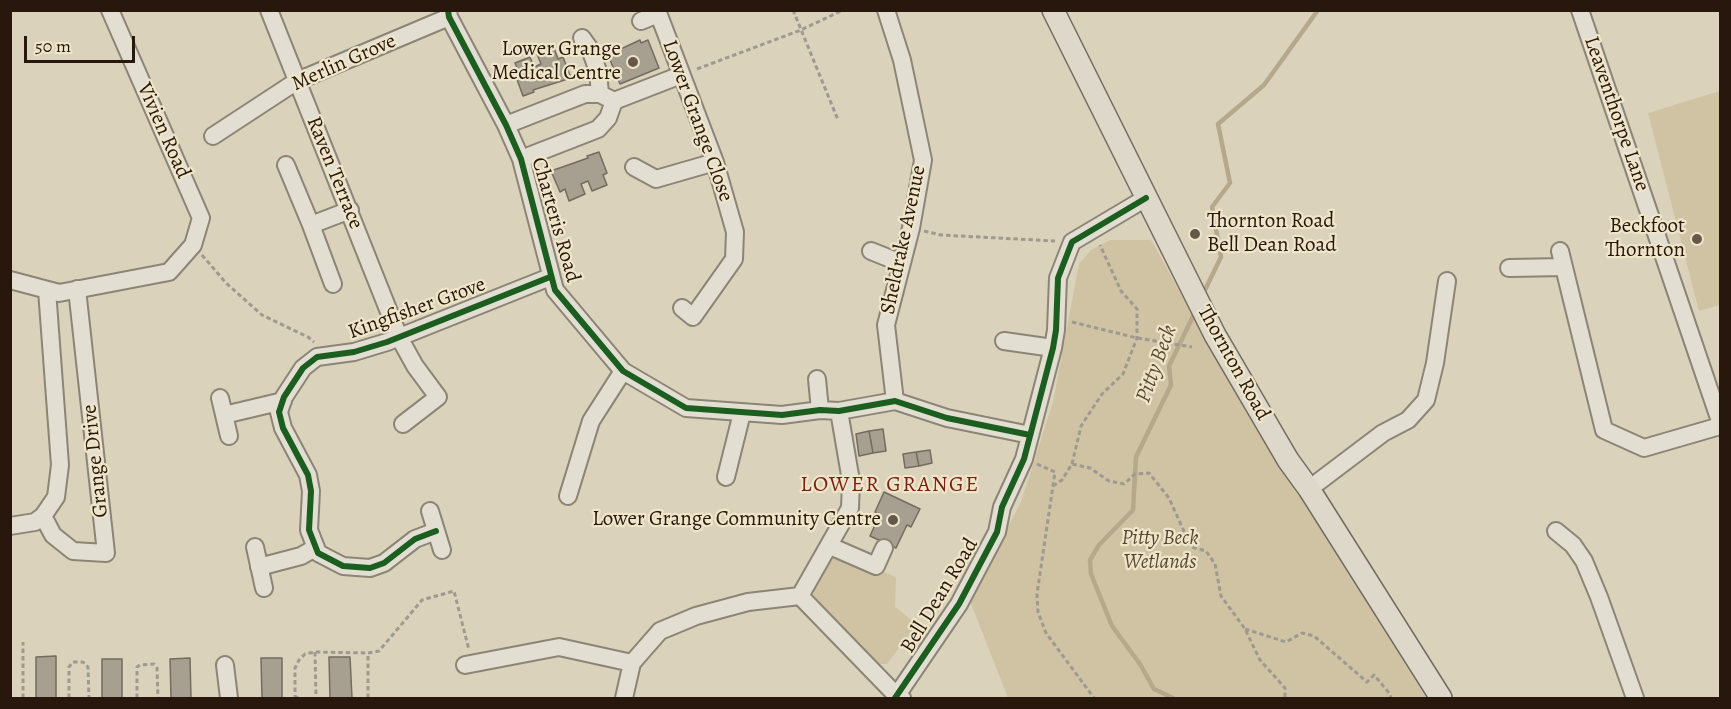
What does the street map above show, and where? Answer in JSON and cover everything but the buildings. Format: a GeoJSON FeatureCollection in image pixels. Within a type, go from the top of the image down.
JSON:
{"type":"FeatureCollection","features":[{"type":"Feature","properties":{"kind":"main road","name":"Thornton Road"},"geometry":{"type":"LineString","coordinates":[[1053,10],[1215,335],[1288,460],[1441,699]]}},
{"type":"Feature","properties":{"kind":"street","name":"Vivien Road"},"geometry":{"type":"LineString","coordinates":[[110,10],[201,218],[193,245]]}},
{"type":"Feature","properties":{"kind":"street","name":"Raven Terrace"},"geometry":{"type":"LineString","coordinates":[[269,10],[399,337],[415,366],[438,397],[404,424]]}},
{"type":"Feature","properties":{"kind":"street","name":"Sheldrake Avenue"},"geometry":{"type":"LineString","coordinates":[[886,10],[902,60],[923,160],[911,228],[886,325],[894,401]]}},
{"type":"Feature","properties":{"kind":"street","name":"Leaventhorpe Lane"},"geometry":{"type":"LineString","coordinates":[[1580,10],[1720,421]]}},
{"type":"Feature","properties":{"kind":"street"},"geometry":{"type":"LineString","coordinates":[[640,21],[657,12]]}},
{"type":"Feature","properties":{"kind":"street","name":"Lower Grange Close"},"geometry":{"type":"LineString","coordinates":[[657,12],[715,162],[735,232],[734,259],[693,317],[682,308]]}},
{"type":"Feature","properties":{"kind":"street","name":"Merlin Grove"},"geometry":{"type":"LineString","coordinates":[[213,136],[297,81],[448,14]]}},
{"type":"Feature","properties":{"kind":"street","name":"Charteris Road"},"geometry":{"type":"LineString","coordinates":[[448,14],[506,125],[521,159],[555,290],[622,370],[686,408],[782,415],[820,410],[839,411],[894,401],[947,418],[1030,435]]}},
{"type":"Feature","properties":{"kind":"street"},"geometry":{"type":"LineString","coordinates":[[521,159],[598,129],[608,118],[607,97],[590,49],[582,38]]}},
{"type":"Feature","properties":{"kind":"street"},"geometry":{"type":"LineString","coordinates":[[506,125],[585,94],[607,97],[681,75]]}},
{"type":"Feature","properties":{"kind":"street"},"geometry":{"type":"LineString","coordinates":[[634,167],[656,179],[715,162]]}},
{"type":"Feature","properties":{"kind":"street"},"geometry":{"type":"LineString","coordinates":[[286,165],[333,284]]}},
{"type":"Feature","properties":{"kind":"street"},"geometry":{"type":"LineString","coordinates":[[1072,242],[1146,198]]}},
{"type":"Feature","properties":{"kind":"street"},"geometry":{"type":"LineString","coordinates":[[310,225],[350,210]]}},
{"type":"Feature","properties":{"kind":"street","name":"Bell Dean Road"},"geometry":{"type":"LineString","coordinates":[[898,698],[959,604],[997,532],[1002,507],[1023,459],[1053,348],[1058,278],[1072,242]]}},
{"type":"Feature","properties":{"kind":"street"},"geometry":{"type":"LineString","coordinates":[[10,280],[59,293],[169,272],[193,245]]}},
{"type":"Feature","properties":{"kind":"street"},"geometry":{"type":"LineString","coordinates":[[871,251],[901,263]]}},
{"type":"Feature","properties":{"kind":"street"},"geometry":{"type":"LineString","coordinates":[[1509,268],[1562,259],[1604,430],[1644,448],[1720,426]]}},
{"type":"Feature","properties":{"kind":"street","name":"Kingfisher Grove"},"geometry":{"type":"LineString","coordinates":[[283,401],[303,368],[317,357],[354,352],[399,337],[550,277]]}},
{"type":"Feature","properties":{"kind":"street"},"geometry":{"type":"LineString","coordinates":[[1308,489],[1383,433],[1408,420],[1426,400],[1436,363],[1447,281]]}},
{"type":"Feature","properties":{"kind":"street","name":"Grange Drive"},"geometry":{"type":"LineString","coordinates":[[47,290],[60,465],[56,497],[44,516],[53,535],[73,551],[106,553],[77,289]]}},
{"type":"Feature","properties":{"kind":"street"},"geometry":{"type":"LineString","coordinates":[[1004,341],[1053,348]]}},
{"type":"Feature","properties":{"kind":"street"},"geometry":{"type":"LineString","coordinates":[[568,496],[591,421],[622,370]]}},
{"type":"Feature","properties":{"kind":"street"},"geometry":{"type":"LineString","coordinates":[[817,380],[820,410]]}},
{"type":"Feature","properties":{"kind":"street"},"geometry":{"type":"LineString","coordinates":[[220,398],[229,436]]}},
{"type":"Feature","properties":{"kind":"street"},"geometry":{"type":"LineString","coordinates":[[224,415],[283,401]]}},
{"type":"Feature","properties":{"kind":"street"},"geometry":{"type":"LineString","coordinates":[[283,401],[279,412],[283,428],[308,475],[309,530],[318,553],[343,566],[370,568],[384,563],[416,539],[436,531]]}},
{"type":"Feature","properties":{"kind":"street"},"geometry":{"type":"LineString","coordinates":[[800,596],[830,546],[849,508],[851,482],[839,411]]}},
{"type":"Feature","properties":{"kind":"street"},"geometry":{"type":"LineString","coordinates":[[726,477],[742,413]]}},
{"type":"Feature","properties":{"kind":"street"},"geometry":{"type":"LineString","coordinates":[[430,511],[441,550]]}},
{"type":"Feature","properties":{"kind":"street"},"geometry":{"type":"LineString","coordinates":[[10,526],[35,522],[44,516]]}},
{"type":"Feature","properties":{"kind":"street"},"geometry":{"type":"LineString","coordinates":[[1556,531],[1573,545],[1584,561],[1635,699]]}},
{"type":"Feature","properties":{"kind":"street"},"geometry":{"type":"LineString","coordinates":[[830,546],[876,566],[884,548]]}},
{"type":"Feature","properties":{"kind":"street"},"geometry":{"type":"LineString","coordinates":[[255,547],[264,588]]}},
{"type":"Feature","properties":{"kind":"street"},"geometry":{"type":"LineString","coordinates":[[259,567],[301,556],[315,548]]}},
{"type":"Feature","properties":{"kind":"street"},"geometry":{"type":"LineString","coordinates":[[800,596],[898,698]]}},
{"type":"Feature","properties":{"kind":"street"},"geometry":{"type":"LineString","coordinates":[[624,699],[632,663],[660,631],[696,616],[748,602],[800,596]]}},
{"type":"Feature","properties":{"kind":"street"},"geometry":{"type":"LineString","coordinates":[[469,664],[559,647],[632,663]]}},
{"type":"Feature","properties":{"kind":"street"},"geometry":{"type":"LineString","coordinates":[[225,665],[229,699]]}},
{"type":"Feature","properties":{"kind":"path"},"geometry":{"type":"LineString","coordinates":[[793,10],[838,120]]}},
{"type":"Feature","properties":{"kind":"path"},"geometry":{"type":"LineString","coordinates":[[681,75],[801,30],[843,10]]}},
{"type":"Feature","properties":{"kind":"path"},"geometry":{"type":"LineString","coordinates":[[911,228],[941,235],[1072,242]]}},
{"type":"Feature","properties":{"kind":"path"},"geometry":{"type":"LineString","coordinates":[[193,245],[226,283],[262,315],[308,337],[328,356]]}},
{"type":"Feature","properties":{"kind":"path"},"geometry":{"type":"LineString","coordinates":[[1053,486],[1062,480],[1071,464],[1081,426],[1102,394],[1123,374],[1137,338],[1137,309],[1121,291],[1100,245]]}},
{"type":"Feature","properties":{"kind":"path"},"geometry":{"type":"LineString","coordinates":[[1068,321],[1137,338],[1192,347]]}},
{"type":"Feature","properties":{"kind":"path"},"geometry":{"type":"LineString","coordinates":[[1023,459],[1055,472],[1037,594],[1038,612],[1046,633],[1094,699]]}},
{"type":"Feature","properties":{"kind":"path"},"geometry":{"type":"LineString","coordinates":[[1071,464],[1090,468],[1109,481],[1124,484],[1135,474],[1149,473],[1169,498],[1191,547],[1206,550],[1215,564],[1221,596],[1245,629],[1260,660],[1285,688],[1285,699]]}},
{"type":"Feature","properties":{"kind":"path"},"geometry":{"type":"LineString","coordinates":[[298,699],[295,696],[295,668],[305,654],[379,651],[422,600],[454,591],[469,664]]}},
{"type":"Feature","properties":{"kind":"path"},"geometry":{"type":"LineString","coordinates":[[1245,629],[1286,642],[1302,633],[1314,636],[1367,682],[1374,675],[1390,694],[1391,699]]}},
{"type":"Feature","properties":{"kind":"path"},"geometry":{"type":"LineString","coordinates":[[23,642],[23,699]]}},
{"type":"Feature","properties":{"kind":"path"},"geometry":{"type":"LineString","coordinates":[[315,652],[316,699]]}},
{"type":"Feature","properties":{"kind":"path"},"geometry":{"type":"LineString","coordinates":[[368,653],[368,699]]}},
{"type":"Feature","properties":{"kind":"path"},"geometry":{"type":"LineString","coordinates":[[69,699],[69,667],[74,662],[83,662],[88,667],[88,699]]}},
{"type":"Feature","properties":{"kind":"path"},"geometry":{"type":"LineString","coordinates":[[137,699],[137,667],[154,664],[157,668],[158,699]]}},
{"type":"Feature","properties":{"kind":"green space"},"geometry":{"type":"Polygon","coordinates":[[[1720,91],[1720,305],[1699,311],[1648,113],[1720,91]]]}},
{"type":"Feature","properties":{"kind":"green space","name":"Pitty Beck Wetlands"},"geometry":{"type":"Polygon","coordinates":[[[1110,240],[1151,240],[1252,421],[1426,698],[1008,698],[970,601],[1021,502],[1053,402],[1079,264],[1091,250],[1110,240]]]}},
{"type":"Feature","properties":{"kind":"green space"},"geometry":{"type":"Polygon","coordinates":[[[836,554],[879,574],[881,571],[896,577],[895,607],[917,624],[887,664],[878,664],[868,658],[813,596],[815,585],[836,554]]]}},
{"type":"Feature","properties":{"kind":"waterway","name":"Pitty Beck"},"geometry":{"type":"LineString","coordinates":[[1203,294],[1221,257],[1212,207],[1230,183],[1218,124],[1264,85],[1318,10]]}},
{"type":"Feature","properties":{"kind":"waterway","name":"Pitty Beck"},"geometry":{"type":"LineString","coordinates":[[1173,698],[1154,689],[1140,664],[1112,626],[1091,574],[1090,560],[1099,545],[1133,510],[1136,457],[1171,385],[1169,366],[1196,310]]}},
{"type":"Feature","properties":{"kind":"cycle path"},"geometry":{"type":"LineString","coordinates":[[448,10],[449,17],[506,125],[521,159],[555,290],[623,371],[686,408],[782,415],[820,410],[839,411],[895,401],[947,418],[1030,435]]}},
{"type":"Feature","properties":{"kind":"cycle path"},"geometry":{"type":"LineString","coordinates":[[895,698],[959,604],[997,532],[1002,507],[1024,459],[1053,348],[1058,278],[1072,242],[1146,198]]}},
{"type":"Feature","properties":{"kind":"cycle path"},"geometry":{"type":"LineString","coordinates":[[436,531],[415,539],[384,563],[370,568],[343,566],[318,553],[309,530],[311,491],[308,475],[283,428],[279,412],[284,397],[303,368],[317,357],[354,352],[387,342],[550,277]]}},
{"type":"Feature","properties":{"kind":"place","name":"Lower Grange Medical Centre"},"geometry":{"type":"Point","coordinates":[633,62]}},
{"type":"Feature","properties":{"kind":"place","name":"Thornton Road Bell Dean Road"},"geometry":{"type":"Point","coordinates":[1195,234]}},
{"type":"Feature","properties":{"kind":"place","name":"Beckfoot Thornton"},"geometry":{"type":"Point","coordinates":[1697,239]}},
{"type":"Feature","properties":{"kind":"place","name":"Lower Grange Community Centre"},"geometry":{"type":"Point","coordinates":[893,520]}},
{"type":"Feature","properties":{"kind":"district","name":"LOWER GRANGE"},"geometry":{"type":"Point","coordinates":[890,486]}}]}
